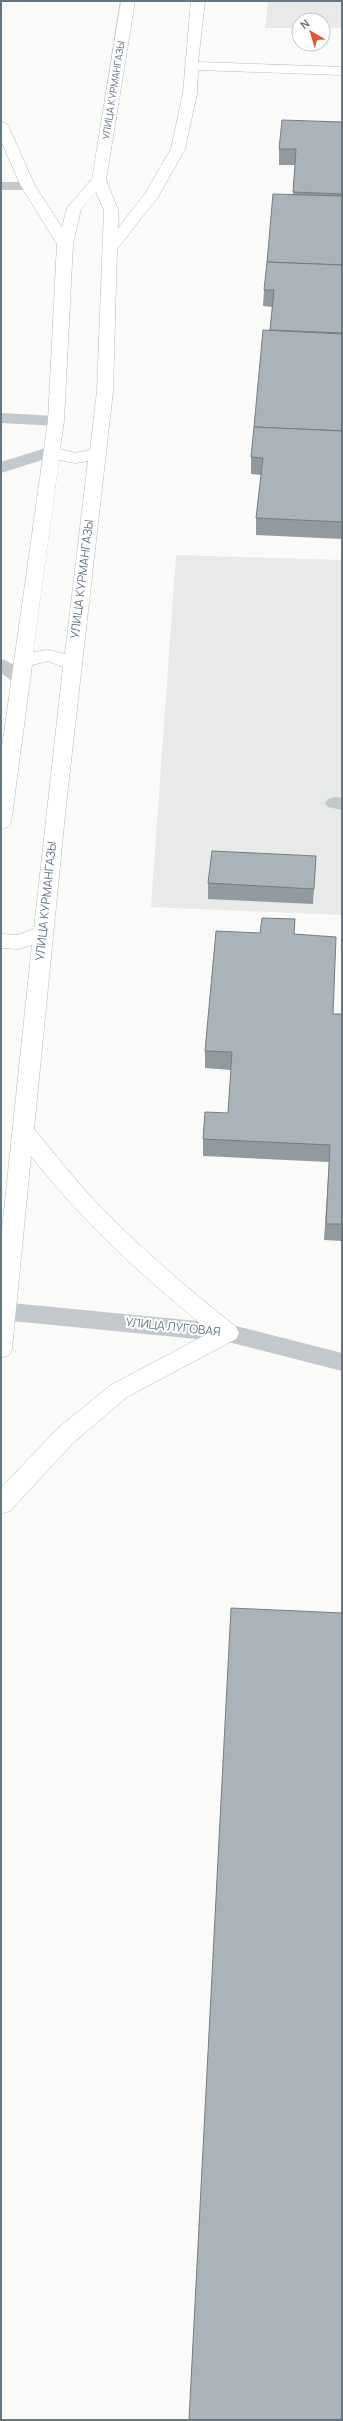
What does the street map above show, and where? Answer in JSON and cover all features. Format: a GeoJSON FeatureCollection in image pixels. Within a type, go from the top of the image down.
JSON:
{"type":"FeatureCollection","features":[{"type":"Feature","properties":{"kind":"main road","name":"УЛИЦА КУРМАНГАЗЫ"},"geometry":{"type":"LineString","coordinates":[[99,180],[128,1]]}},
{"type":"Feature","properties":{"kind":"main road"},"geometry":{"type":"LineString","coordinates":[[109,249],[151,197],[178,149],[190,93],[191,66],[198,1]]}},
{"type":"Feature","properties":{"kind":"main road"},"geometry":{"type":"LineString","coordinates":[[191,66],[342,70]]}},
{"type":"Feature","properties":{"kind":"main road"},"geometry":{"type":"LineString","coordinates":[[1,125],[28,186],[65,244]]}},
{"type":"Feature","properties":{"kind":"main road"},"geometry":{"type":"LineString","coordinates":[[1,823],[56,421],[65,244],[74,208],[99,180],[111,210],[109,249]]}},
{"type":"Feature","properties":{"kind":"main road","name":"УЛИЦА КУРМАНГАЗЫ"},"geometry":{"type":"LineString","coordinates":[[1,1349],[3,1311],[72,664],[102,423],[105,391],[109,249]]}},
{"type":"Feature","properties":{"kind":"main road"},"geometry":{"type":"LineString","coordinates":[[52,451],[63,458],[74,460],[98,453]]}},
{"type":"Feature","properties":{"kind":"main road"},"geometry":{"type":"LineString","coordinates":[[22,670],[35,656],[49,654],[61,657],[72,664]]}},
{"type":"Feature","properties":{"kind":"main road"},"geometry":{"type":"LineString","coordinates":[[1,941],[12,944],[27,940],[43,932]]}},
{"type":"Feature","properties":{"kind":"main road"},"geometry":{"type":"LineString","coordinates":[[1,1504],[66,1435],[119,1391],[228,1333],[172,1289],[119,1239],[70,1189],[23,1130]]}},
{"type":"Feature","properties":{"kind":"street"},"geometry":{"type":"LineString","coordinates":[[1,186],[28,186]]}},
{"type":"Feature","properties":{"kind":"street"},"geometry":{"type":"LineString","coordinates":[[1,418],[56,421]]}},
{"type":"Feature","properties":{"kind":"street"},"geometry":{"type":"LineString","coordinates":[[1,468],[52,451]]}},
{"type":"Feature","properties":{"kind":"street"},"geometry":{"type":"LineString","coordinates":[[1,665],[22,670]]}},
{"type":"Feature","properties":{"kind":"street","name":"УЛИЦА ЛУГОВАЯ"},"geometry":{"type":"LineString","coordinates":[[3,1311],[228,1333],[342,1362]]}},
{"type":"Feature","properties":{"kind":"shaded area"},"geometry":{"type":"Polygon","coordinates":[[[268,1],[342,1],[342,28],[331,28],[331,12],[291,12],[291,28],[265,28],[268,1]]]}},
{"type":"Feature","properties":{"kind":"shaded area"},"geometry":{"type":"Polygon","coordinates":[[[176,555],[342,560],[342,915],[151,907],[176,555]]]}},
{"type":"Feature","properties":{"kind":"building"},"geometry":{"type":"Polygon","coordinates":[[[282,120],[342,122],[342,194],[293,192],[296,149],[279,149],[282,120]]]}},
{"type":"Feature","properties":{"kind":"building"},"geometry":{"type":"Polygon","coordinates":[[[273,194],[342,196],[342,265],[267,262],[273,194]]]}},
{"type":"Feature","properties":{"kind":"building"},"geometry":{"type":"Polygon","coordinates":[[[267,262],[342,265],[342,333],[270,330],[274,290],[264,290],[267,262]]]}},
{"type":"Feature","properties":{"kind":"building"},"geometry":{"type":"Polygon","coordinates":[[[263,330],[342,334],[342,431],[254,427],[263,330]]]}},
{"type":"Feature","properties":{"kind":"building"},"geometry":{"type":"Polygon","coordinates":[[[254,427],[342,431],[342,522],[256,518],[263,458],[251,457],[254,427]]]}},
{"type":"Feature","properties":{"kind":"building"},"geometry":{"type":"Polygon","coordinates":[[[212,851],[316,856],[314,889],[208,883],[212,851]]]}},
{"type":"Feature","properties":{"kind":"building"},"geometry":{"type":"Polygon","coordinates":[[[262,918],[295,919],[294,934],[336,937],[333,1014],[342,1014],[342,1224],[326,1224],[330,1145],[203,1139],[205,1112],[228,1113],[232,1052],[205,1051],[216,931],[260,933],[262,918]]]}},
{"type":"Feature","properties":{"kind":"building"},"geometry":{"type":"Polygon","coordinates":[[[231,1608],[342,1613],[342,2420],[189,2420],[231,1608]]]}}]}
